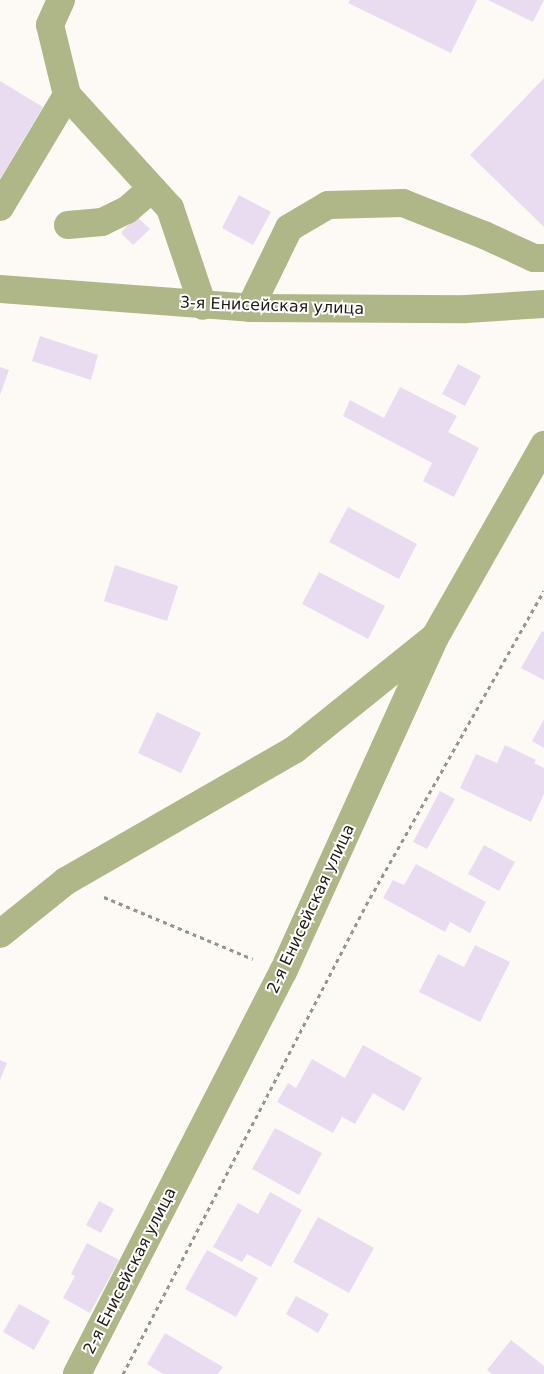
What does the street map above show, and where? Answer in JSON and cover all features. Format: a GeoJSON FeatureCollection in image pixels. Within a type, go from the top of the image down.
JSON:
{"type":"FeatureCollection","features":[{"type":"Feature","properties":{"kind":"street"},"geometry":{"type":"LineString","coordinates":[[62,0],[50,25],[67,95],[170,208],[202,306]]}},
{"type":"Feature","properties":{"kind":"street"},"geometry":{"type":"LineString","coordinates":[[0,207],[67,95]]}},
{"type":"Feature","properties":{"kind":"street"},"geometry":{"type":"LineString","coordinates":[[68,225],[102,222],[127,210],[152,188]]}},
{"type":"Feature","properties":{"kind":"street"},"geometry":{"type":"LineString","coordinates":[[250,308],[289,228],[328,205],[403,203],[484,235],[534,258],[544,258]]}},
{"type":"Feature","properties":{"kind":"street","name":"3-я Енисейская улица"},"geometry":{"type":"LineString","coordinates":[[0,289],[202,306],[250,308],[466,309],[544,304]]}},
{"type":"Feature","properties":{"kind":"street","name":"2-я Енисейская улица"},"geometry":{"type":"LineString","coordinates":[[77,1374],[283,972],[435,637],[544,444]]}},
{"type":"Feature","properties":{"kind":"street"},"geometry":{"type":"LineString","coordinates":[[0,934],[66,881],[294,750],[435,637]]}},
{"type":"Feature","properties":{"kind":"path"},"geometry":{"type":"LineString","coordinates":[[123,1374],[366,905],[544,591]]}},
{"type":"Feature","properties":{"kind":"path"},"geometry":{"type":"LineString","coordinates":[[66,881],[283,972]]}},
{"type":"Feature","properties":{"kind":"building"},"geometry":{"type":"Polygon","coordinates":[[[350,0],[477,0],[451,53],[348,3],[350,0]]]}},
{"type":"Feature","properties":{"kind":"building"},"geometry":{"type":"Polygon","coordinates":[[[488,0],[544,0],[533,22],[488,0]]]}},
{"type":"Feature","properties":{"kind":"building"},"geometry":{"type":"Polygon","coordinates":[[[544,78],[544,227],[470,155],[544,78]]]}},
{"type":"Feature","properties":{"kind":"building"},"geometry":{"type":"Polygon","coordinates":[[[0,81],[43,107],[0,179],[0,81]]]}},
{"type":"Feature","properties":{"kind":"building"},"geometry":{"type":"Polygon","coordinates":[[[239,195],[271,212],[253,245],[222,228],[239,195]]]}},
{"type":"Feature","properties":{"kind":"building"},"geometry":{"type":"Polygon","coordinates":[[[136,216],[150,229],[133,245],[121,233],[136,216]]]}},
{"type":"Feature","properties":{"kind":"building"},"geometry":{"type":"Polygon","coordinates":[[[40,336],[98,355],[91,380],[32,361],[40,336]]]}},
{"type":"Feature","properties":{"kind":"building"},"geometry":{"type":"Polygon","coordinates":[[[458,364],[481,376],[465,406],[442,394],[458,364]]]}},
{"type":"Feature","properties":{"kind":"building"},"geometry":{"type":"Polygon","coordinates":[[[0,367],[9,370],[0,395],[0,367]]]}},
{"type":"Feature","properties":{"kind":"building"},"geometry":{"type":"Polygon","coordinates":[[[400,387],[457,416],[448,432],[479,448],[454,497],[423,481],[432,463],[343,416],[350,400],[384,418],[400,387]]]}},
{"type":"Feature","properties":{"kind":"building"},"geometry":{"type":"Polygon","coordinates":[[[348,507],[417,544],[399,579],[329,542],[348,507]]]}},
{"type":"Feature","properties":{"kind":"building"},"geometry":{"type":"Polygon","coordinates":[[[115,565],[178,586],[167,621],[104,601],[115,565]]]}},
{"type":"Feature","properties":{"kind":"building"},"geometry":{"type":"Polygon","coordinates":[[[319,572],[385,606],[368,639],[302,604],[319,572]]]}},
{"type":"Feature","properties":{"kind":"building"},"geometry":{"type":"Polygon","coordinates":[[[542,631],[544,632],[544,680],[521,668],[542,631]]]}},
{"type":"Feature","properties":{"kind":"building"},"geometry":{"type":"Polygon","coordinates":[[[157,712],[201,733],[181,773],[138,753],[157,712]]]}},
{"type":"Feature","properties":{"kind":"building"},"geometry":{"type":"Polygon","coordinates":[[[544,719],[544,748],[532,741],[544,719]]]}},
{"type":"Feature","properties":{"kind":"building"},"geometry":{"type":"Polygon","coordinates":[[[505,745],[536,760],[534,763],[544,768],[544,794],[531,822],[460,788],[476,754],[497,763],[505,745]]]}},
{"type":"Feature","properties":{"kind":"building"},"geometry":{"type":"Polygon","coordinates":[[[440,791],[455,799],[427,849],[413,842],[440,791]]]}},
{"type":"Feature","properties":{"kind":"building"},"geometry":{"type":"Polygon","coordinates":[[[484,845],[515,862],[499,891],[468,874],[484,845]]]}},
{"type":"Feature","properties":{"kind":"building"},"geometry":{"type":"Polygon","coordinates":[[[416,864],[486,902],[470,933],[450,922],[445,932],[383,898],[393,880],[404,885],[416,864]]]}},
{"type":"Feature","properties":{"kind":"building"},"geometry":{"type":"Polygon","coordinates":[[[475,945],[510,962],[480,1022],[419,992],[438,954],[464,967],[475,945]]]}},
{"type":"Feature","properties":{"kind":"building"},"geometry":{"type":"Polygon","coordinates":[[[363,1045],[422,1078],[404,1111],[373,1093],[355,1124],[342,1117],[333,1133],[277,1102],[288,1083],[296,1088],[312,1059],[345,1078],[363,1045]]]}},
{"type":"Feature","properties":{"kind":"building"},"geometry":{"type":"Polygon","coordinates":[[[0,1060],[7,1063],[0,1080],[0,1060]]]}},
{"type":"Feature","properties":{"kind":"building"},"geometry":{"type":"Polygon","coordinates":[[[275,1128],[322,1153],[299,1195],[252,1169],[275,1128]]]}},
{"type":"Feature","properties":{"kind":"building"},"geometry":{"type":"Polygon","coordinates":[[[270,1192],[302,1210],[271,1267],[247,1254],[242,1262],[213,1247],[238,1203],[258,1214],[270,1192]]]}},
{"type":"Feature","properties":{"kind":"building"},"geometry":{"type":"Polygon","coordinates":[[[99,1201],[114,1209],[101,1233],[86,1225],[99,1201]]]}},
{"type":"Feature","properties":{"kind":"building"},"geometry":{"type":"Polygon","coordinates":[[[318,1217],[374,1248],[349,1293],[293,1262],[318,1217]]]}},
{"type":"Feature","properties":{"kind":"building"},"geometry":{"type":"Polygon","coordinates":[[[87,1243],[119,1260],[90,1313],[63,1298],[75,1276],[71,1274],[87,1243]]]}},
{"type":"Feature","properties":{"kind":"building"},"geometry":{"type":"Polygon","coordinates":[[[207,1250],[258,1278],[236,1317],[185,1289],[207,1250]]]}},
{"type":"Feature","properties":{"kind":"building"},"geometry":{"type":"Polygon","coordinates":[[[296,1296],[329,1314],[318,1333],[286,1314],[296,1296]]]}},
{"type":"Feature","properties":{"kind":"building"},"geometry":{"type":"Polygon","coordinates":[[[19,1304],[50,1321],[34,1350],[3,1332],[19,1304]]]}},
{"type":"Feature","properties":{"kind":"building"},"geometry":{"type":"Polygon","coordinates":[[[165,1333],[223,1367],[218,1374],[163,1374],[147,1364],[165,1333]]]}},
{"type":"Feature","properties":{"kind":"building"},"geometry":{"type":"Polygon","coordinates":[[[511,1340],[544,1366],[544,1374],[492,1374],[487,1370],[511,1340]]]}}]}
